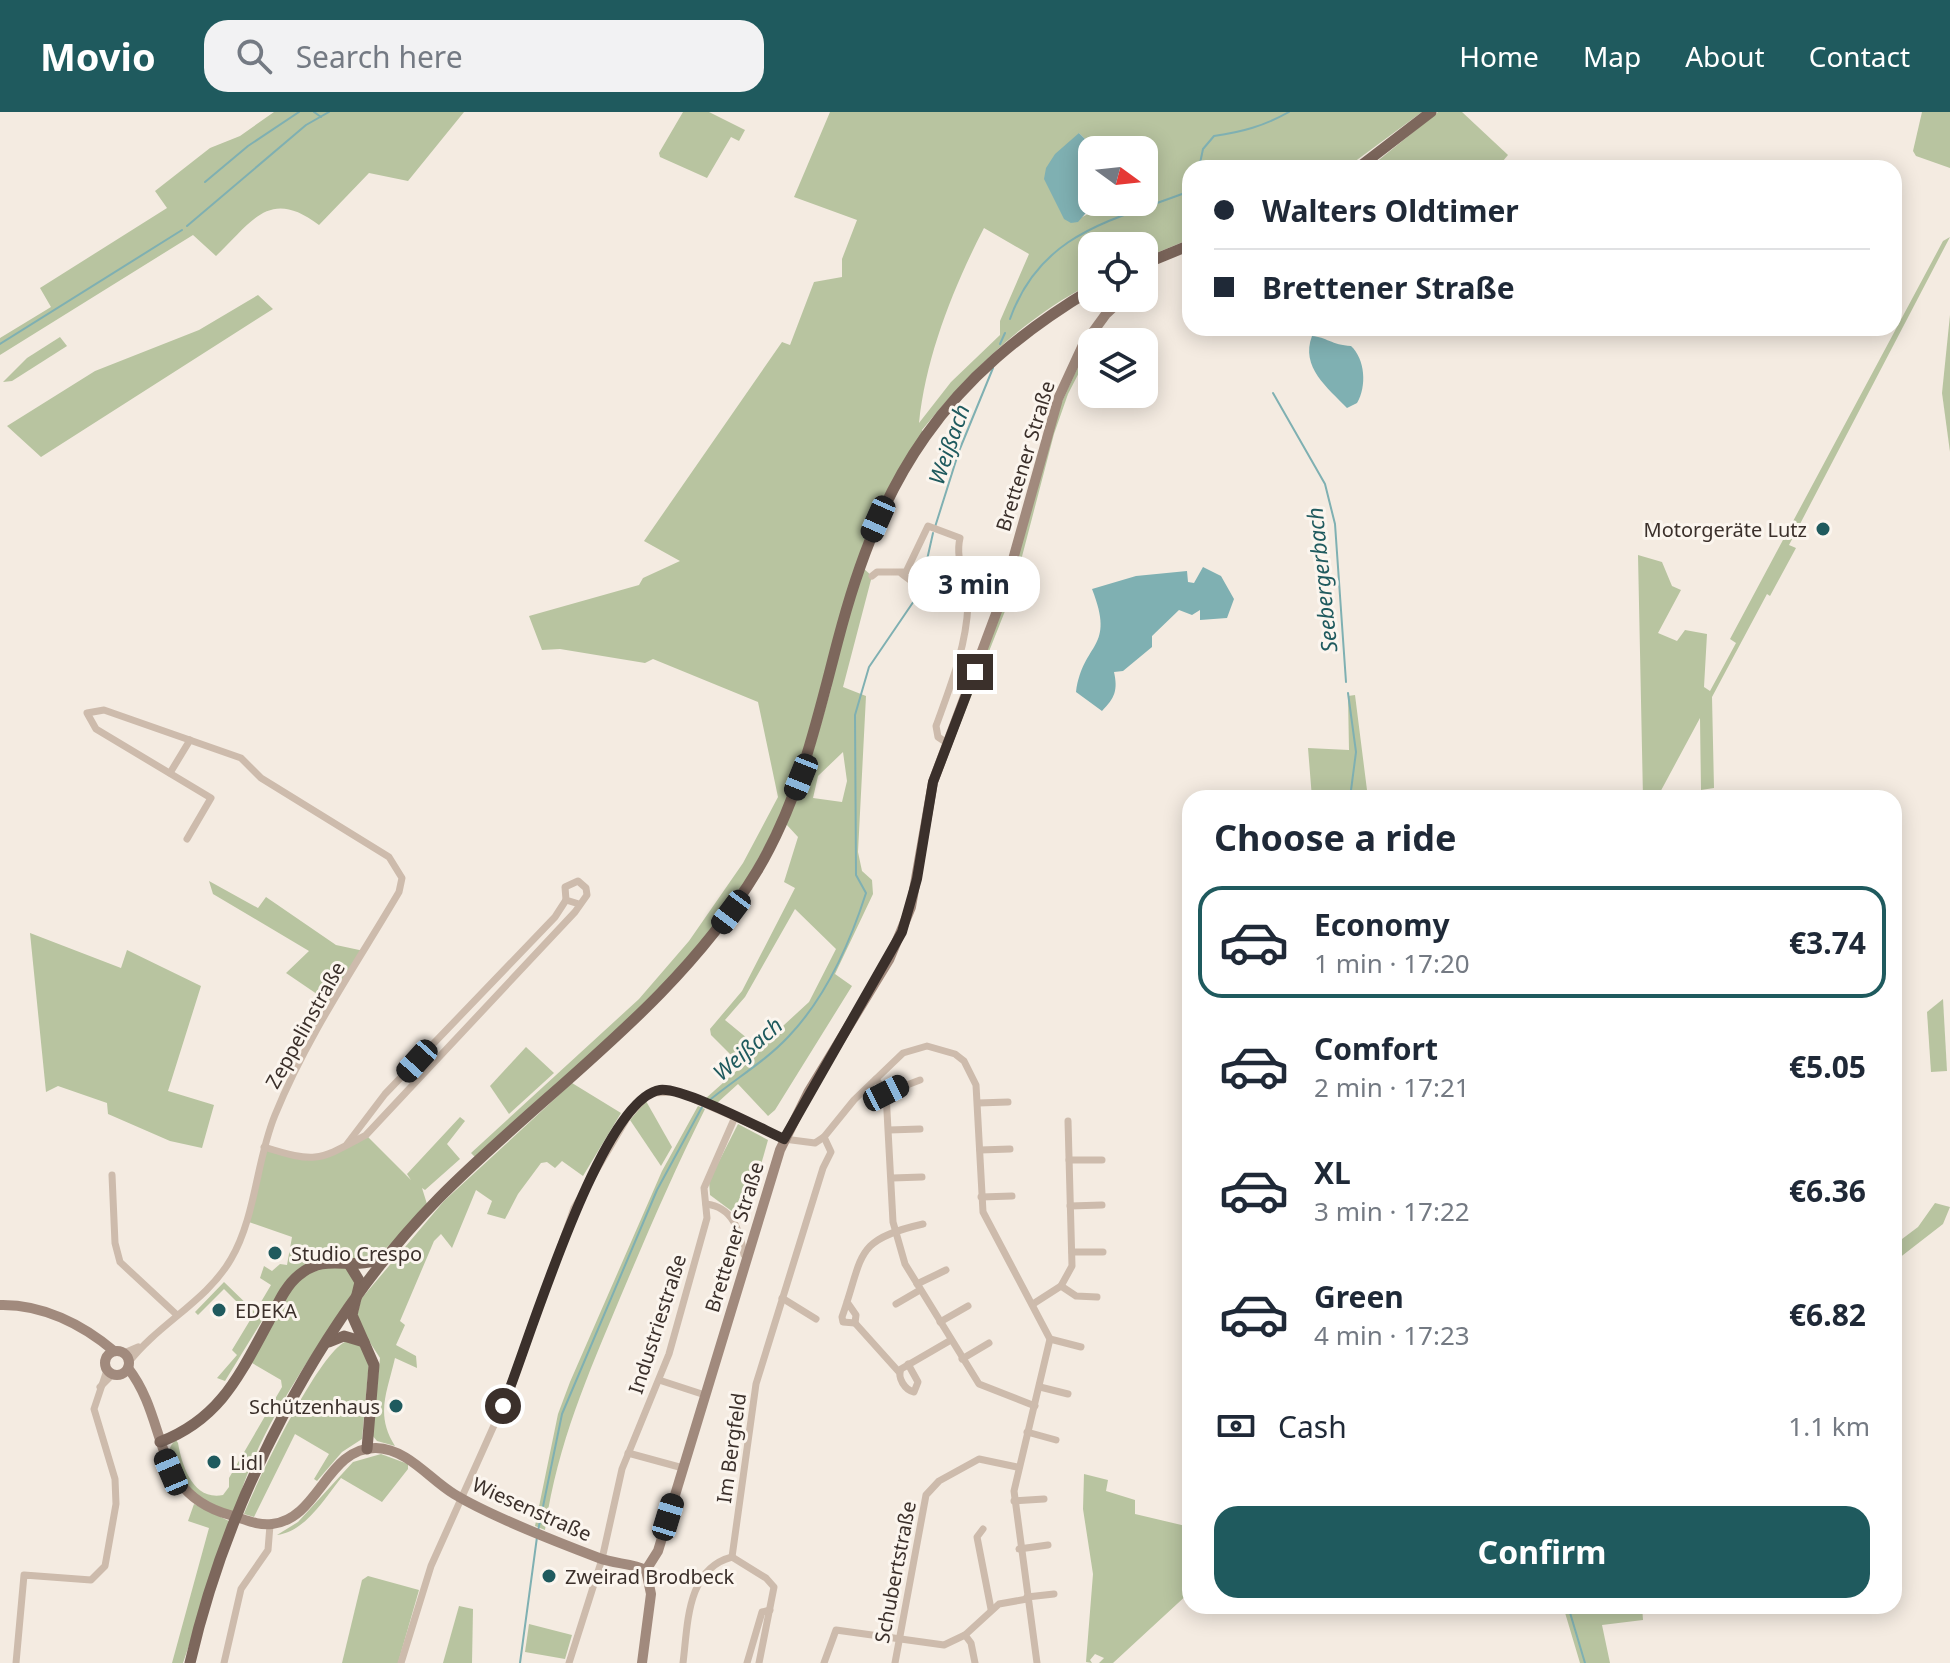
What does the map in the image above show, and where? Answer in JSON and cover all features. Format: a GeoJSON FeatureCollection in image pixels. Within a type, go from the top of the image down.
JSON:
{"type":"FeatureCollection","features":[{"type":"Feature","properties":{"kind":"main road"},"geometry":{"type":"LineString","coordinates":[[1368,160],[1431,112]]}},
{"type":"Feature","properties":{"kind":"main road"},"geometry":{"type":"LineString","coordinates":[[1158,258],[1182,248]]}},
{"type":"Feature","properties":{"kind":"main road"},"geometry":{"type":"LineString","coordinates":[[190,1663],[224,1552],[250,1486],[277,1428],[356,1298],[441,1196],[663,994],[731,912],[782,824],[801,777],[843,619],[867,543],[888,495],[910,456],[942,412],[996,354],[1029,328],[1078,298]]}},
{"type":"Feature","properties":{"kind":"main road"},"geometry":{"type":"LineString","coordinates":[[160,1442],[196,1426],[218,1405],[295,1277],[323,1263],[373,1263],[393,1250]]}},
{"type":"Feature","properties":{"kind":"main road"},"geometry":{"type":"LineString","coordinates":[[349,1264],[360,1282],[352,1315],[365,1343],[374,1378],[367,1449]]}},
{"type":"Feature","properties":{"kind":"main road"},"geometry":{"type":"LineString","coordinates":[[328,1343],[350,1336],[365,1343]]}},
{"type":"Feature","properties":{"kind":"street","name":"Brettener Straße"},"geometry":{"type":"LineString","coordinates":[[642,1663],[651,1585],[646,1570],[658,1551],[784,1139],[902,932],[917,879],[928,803],[947,743],[1003,595],[1058,399],[1082,347],[1106,314]]}},
{"type":"Feature","properties":{"kind":"street"},"geometry":{"type":"LineString","coordinates":[[902,574],[906,572],[924,529],[931,527],[960,538],[956,554],[969,601],[961,657],[936,726],[938,737],[947,743]]}},
{"type":"Feature","properties":{"kind":"street"},"geometry":{"type":"LineString","coordinates":[[872,576],[883,572],[902,574],[927,593],[964,585]]}},
{"type":"Feature","properties":{"kind":"street"},"geometry":{"type":"LineString","coordinates":[[170,773],[190,740],[104,710],[87,713],[96,729],[211,798],[187,839]]}},
{"type":"Feature","properties":{"kind":"street","name":"Zeppelinstraße"},"geometry":{"type":"LineString","coordinates":[[118,1364],[211,1285],[230,1261],[246,1221],[264,1147],[300,1059],[399,892],[402,878],[389,857],[261,778],[241,758],[190,740]]}},
{"type":"Feature","properties":{"kind":"street"},"geometry":{"type":"LineString","coordinates":[[264,1147],[288,1155],[324,1159],[366,1135],[554,935],[587,895],[586,888],[578,881],[565,887],[566,900],[555,917],[385,1094],[347,1144]]}},
{"type":"Feature","properties":{"kind":"street"},"geometry":{"type":"LineString","coordinates":[[566,900],[579,904]]}},
{"type":"Feature","properties":{"kind":"street"},"geometry":{"type":"LineString","coordinates":[[401,1663],[431,1566],[513,1383],[584,1187],[629,1115],[650,1093],[667,1090],[700,1101],[784,1139],[804,1144],[824,1137],[876,1079],[903,1053],[917,1047],[941,1048],[964,1061],[976,1085],[981,1197],[991,1231],[1050,1339],[1017,1467],[1014,1501],[1037,1663]]}},
{"type":"Feature","properties":{"kind":"street"},"geometry":{"type":"LineString","coordinates":[[876,1079],[886,1093],[894,1231],[905,1264],[972,1376],[986,1389],[1035,1406]]}},
{"type":"Feature","properties":{"kind":"street"},"geometry":{"type":"LineString","coordinates":[[886,1093],[920,1080]]}},
{"type":"Feature","properties":{"kind":"street"},"geometry":{"type":"LineString","coordinates":[[978,1103],[1008,1102]]}},
{"type":"Feature","properties":{"kind":"street","name":"Industriestraße"},"geometry":{"type":"LineString","coordinates":[[569,1663],[602,1559],[628,1453],[659,1380],[707,1218],[704,1188],[707,1176],[735,1117]]}},
{"type":"Feature","properties":{"kind":"street"},"geometry":{"type":"LineString","coordinates":[[1033,1304],[1061,1286],[1069,1274],[1072,1252],[1068,1121]]}},
{"type":"Feature","properties":{"kind":"street"},"geometry":{"type":"LineString","coordinates":[[889,1130],[920,1129]]}},
{"type":"Feature","properties":{"kind":"street","name":"Im Bergfeld"},"geometry":{"type":"LineString","coordinates":[[732,1557],[749,1412],[823,1168],[831,1152],[824,1137]]}},
{"type":"Feature","properties":{"kind":"street"},"geometry":{"type":"LineString","coordinates":[[980,1150],[1010,1149]]}},
{"type":"Feature","properties":{"kind":"street"},"geometry":{"type":"LineString","coordinates":[[1069,1160],[1102,1160]]}},
{"type":"Feature","properties":{"kind":"street"},"geometry":{"type":"LineString","coordinates":[[112,1175],[115,1243],[120,1262],[177,1315]]}},
{"type":"Feature","properties":{"kind":"street"},"geometry":{"type":"LineString","coordinates":[[892,1178],[922,1177]]}},
{"type":"Feature","properties":{"kind":"street"},"geometry":{"type":"LineString","coordinates":[[981,1197],[1012,1196]]}},
{"type":"Feature","properties":{"kind":"street"},"geometry":{"type":"LineString","coordinates":[[706,1204],[725,1211],[735,1222],[744,1255],[748,1256]]}},
{"type":"Feature","properties":{"kind":"street"},"geometry":{"type":"LineString","coordinates":[[1070,1206],[1102,1205]]}},
{"type":"Feature","properties":{"kind":"street"},"geometry":{"type":"LineString","coordinates":[[908,1364],[918,1382],[917,1390],[906,1388],[899,1372],[855,1323],[843,1322],[847,1302],[870,1243],[894,1231],[923,1224]]}},
{"type":"Feature","properties":{"kind":"street"},"geometry":{"type":"LineString","coordinates":[[1072,1252],[1103,1252]]}},
{"type":"Feature","properties":{"kind":"street"},"geometry":{"type":"LineString","coordinates":[[896,1304],[946,1270]]}},
{"type":"Feature","properties":{"kind":"street"},"geometry":{"type":"LineString","coordinates":[[1061,1286],[1076,1296],[1097,1297]]}},
{"type":"Feature","properties":{"kind":"street"},"geometry":{"type":"LineString","coordinates":[[782,1298],[816,1319]]}},
{"type":"Feature","properties":{"kind":"street"},"geometry":{"type":"LineString","coordinates":[[847,1302],[856,1315],[855,1323]]}},
{"type":"Feature","properties":{"kind":"street"},"geometry":{"type":"LineString","coordinates":[[0,1305],[50,1313],[96,1338],[139,1386],[181,1487],[213,1510],[270,1525],[297,1514],[340,1465],[367,1449]]}},
{"type":"Feature","properties":{"kind":"street"},"geometry":{"type":"LineString","coordinates":[[940,1322],[968,1306]]}},
{"type":"Feature","properties":{"kind":"street"},"geometry":{"type":"LineString","coordinates":[[1050,1339],[1081,1347]]}},
{"type":"Feature","properties":{"kind":"street"},"geometry":{"type":"LineString","coordinates":[[899,1372],[951,1340]]}},
{"type":"Feature","properties":{"kind":"street"},"geometry":{"type":"LineString","coordinates":[[962,1359],[989,1343]]}},
{"type":"Feature","properties":{"kind":"street"},"geometry":{"type":"LineString","coordinates":[[16,1663],[24,1575],[91,1580],[105,1566],[116,1492],[94,1409],[98,1388],[118,1364]]}},
{"type":"Feature","properties":{"kind":"street"},"geometry":{"type":"LineString","coordinates":[[659,1380],[705,1395]]}},
{"type":"Feature","properties":{"kind":"street"},"geometry":{"type":"LineString","coordinates":[[1040,1387],[1068,1394]]}},
{"type":"Feature","properties":{"kind":"street"},"geometry":{"type":"LineString","coordinates":[[1027,1432],[1056,1440]]}},
{"type":"Feature","properties":{"kind":"street","name":"Wiesenstraße"},"geometry":{"type":"LineString","coordinates":[[367,1449],[386,1449],[406,1458],[461,1498],[602,1559],[646,1570]]}},
{"type":"Feature","properties":{"kind":"street"},"geometry":{"type":"LineString","coordinates":[[628,1453],[683,1468]]}},
{"type":"Feature","properties":{"kind":"street","name":"Schubertstraße"},"geometry":{"type":"LineString","coordinates":[[895,1663],[926,1495],[939,1481],[979,1459],[1017,1467]]}},
{"type":"Feature","properties":{"kind":"street"},"geometry":{"type":"LineString","coordinates":[[1014,1501],[1044,1499]]}},
{"type":"Feature","properties":{"kind":"street"},"geometry":{"type":"LineString","coordinates":[[224,1663],[241,1589],[268,1550],[270,1525]]}},
{"type":"Feature","properties":{"kind":"street"},"geometry":{"type":"LineString","coordinates":[[983,1529],[977,1537],[991,1609]]}},
{"type":"Feature","properties":{"kind":"street"},"geometry":{"type":"LineString","coordinates":[[1019,1549],[1048,1545]]}},
{"type":"Feature","properties":{"kind":"street"},"geometry":{"type":"LineString","coordinates":[[683,1663],[696,1586],[714,1563],[732,1557],[766,1578],[774,1587],[759,1663]]}},
{"type":"Feature","properties":{"kind":"street"},"geometry":{"type":"LineString","coordinates":[[824,1663],[836,1630],[937,1646],[954,1643],[991,1609],[1007,1601],[1054,1594]]}},
{"type":"Feature","properties":{"kind":"street"},"geometry":{"type":"LineString","coordinates":[[747,1663],[762,1612],[770,1610]]}},
{"type":"Feature","properties":{"kind":"street"},"geometry":{"type":"LineString","coordinates":[[965,1635],[971,1643],[975,1663]]}},
{"type":"Feature","properties":{"kind":"green space"},"geometry":{"type":"Polygon","coordinates":[[[274,112],[464,112],[408,181],[369,173],[319,225],[302,214],[274,209],[251,221],[216,256],[193,235],[0,355],[0,338],[51,307],[40,288],[167,208],[155,191],[210,148],[240,136],[274,112]]]}},
{"type":"Feature","properties":{"kind":"green space"},"geometry":{"type":"Polygon","coordinates":[[[683,112],[709,112],[745,130],[739,141],[731,137],[707,178],[660,157],[659,153],[683,112]]]}},
{"type":"Feature","properties":{"kind":"green space"},"geometry":{"type":"Polygon","coordinates":[[[830,112],[1422,112],[1357,160],[1182,160],[1182,242],[1158,252],[1158,232],[1078,232],[1078,291],[1021,329],[959,387],[922,430],[925,435],[910,456],[863,568],[872,576],[843,687],[866,696],[858,852],[862,871],[872,880],[873,894],[835,974],[852,986],[775,1110],[768,1116],[738,1084],[716,1104],[705,1099],[742,1066],[711,1035],[710,1029],[742,991],[795,888],[784,882],[798,837],[786,824],[805,780],[832,685],[789,796],[764,849],[706,937],[646,1005],[476,1158],[471,1153],[639,999],[689,941],[743,863],[778,797],[758,702],[653,659],[645,663],[560,649],[542,650],[529,616],[639,585],[643,578],[680,561],[644,541],[782,342],[790,345],[814,282],[842,277],[842,259],[857,220],[794,197],[830,112]],[[984,228],[952,298],[934,348],[919,423],[951,382],[1000,335],[1000,321],[1029,254],[984,228]],[[843,752],[818,776],[813,798],[842,802],[847,781],[843,752]],[[795,909],[745,997],[725,1020],[759,1048],[809,1002],[836,949],[795,909]]]}},
{"type":"Feature","properties":{"kind":"green space"},"geometry":{"type":"Polygon","coordinates":[[[1438,112],[1462,112],[1508,155],[1504,160],[1379,160],[1438,112]]]}},
{"type":"Feature","properties":{"kind":"green space"},"geometry":{"type":"Polygon","coordinates":[[[1922,112],[1950,112],[1950,168],[1916,156],[1913,151],[1922,112]]]}},
{"type":"Feature","properties":{"kind":"green space"},"geometry":{"type":"Polygon","coordinates":[[[1950,237],[1902,329],[1902,318],[1943,241],[1950,237]]]}},
{"type":"Feature","properties":{"kind":"green space"},"geometry":{"type":"Polygon","coordinates":[[[258,295],[273,309],[41,457],[7,426],[95,371],[199,330],[258,295]]]}},
{"type":"Feature","properties":{"kind":"green space"},"geometry":{"type":"Polygon","coordinates":[[[1950,315],[1950,452],[1942,393],[1950,315]]]}},
{"type":"Feature","properties":{"kind":"green space"},"geometry":{"type":"Polygon","coordinates":[[[1892,336],[1898,336],[1789,545],[1796,548],[1770,596],[1767,594],[1712,697],[1714,788],[1701,790],[1700,718],[1661,790],[1643,790],[1638,555],[1662,562],[1672,586],[1681,590],[1658,633],[1677,641],[1685,630],[1707,634],[1704,687],[1710,691],[1736,643],[1730,639],[1892,336]]]}},
{"type":"Feature","properties":{"kind":"green space"},"geometry":{"type":"Polygon","coordinates":[[[60,337],[67,346],[12,381],[3,382],[27,358],[60,337]]]}},
{"type":"Feature","properties":{"kind":"green space"},"geometry":{"type":"Polygon","coordinates":[[[1078,367],[1078,375],[1054,434],[1013,591],[949,752],[1061,404],[1078,367]]]}},
{"type":"Feature","properties":{"kind":"green space"},"geometry":{"type":"Polygon","coordinates":[[[1355,695],[1367,790],[1311,790],[1308,748],[1349,750],[1348,696],[1355,695]]]}},
{"type":"Feature","properties":{"kind":"green space"},"geometry":{"type":"Polygon","coordinates":[[[209,881],[258,908],[266,897],[336,945],[364,951],[333,1005],[286,973],[309,951],[213,894],[209,881]]]}},
{"type":"Feature","properties":{"kind":"green space"},"geometry":{"type":"Polygon","coordinates":[[[30,933],[121,968],[127,950],[201,986],[168,1091],[214,1105],[202,1148],[170,1141],[108,1114],[107,1103],[58,1086],[46,1092],[30,933]]]}},
{"type":"Feature","properties":{"kind":"green space"},"geometry":{"type":"Polygon","coordinates":[[[1943,999],[1947,1071],[1931,1072],[1927,1012],[1943,999]]]}},
{"type":"Feature","properties":{"kind":"green space"},"geometry":{"type":"Polygon","coordinates":[[[526,1047],[554,1073],[509,1114],[490,1086],[526,1047]]]}},
{"type":"Feature","properties":{"kind":"green space"},"geometry":{"type":"Polygon","coordinates":[[[572,1083],[621,1113],[583,1176],[562,1161],[555,1168],[547,1162],[541,1163],[518,1194],[505,1219],[487,1214],[492,1201],[476,1190],[452,1248],[441,1234],[434,1241],[400,1321],[405,1325],[396,1345],[416,1356],[417,1368],[395,1358],[384,1403],[385,1424],[395,1446],[377,1441],[372,1435],[380,1358],[356,1321],[361,1299],[444,1201],[572,1083]]]}},
{"type":"Feature","properties":{"kind":"green space"},"geometry":{"type":"Polygon","coordinates":[[[646,1101],[672,1147],[661,1166],[630,1120],[646,1101]]]}},
{"type":"Feature","properties":{"kind":"green space"},"geometry":{"type":"Polygon","coordinates":[[[698,1106],[705,1109],[640,1250],[575,1412],[557,1469],[545,1530],[535,1526],[558,1414],[662,1171],[698,1106]]]}},
{"type":"Feature","properties":{"kind":"green space"},"geometry":{"type":"Polygon","coordinates":[[[460,1117],[465,1121],[447,1144],[460,1159],[425,1190],[422,1188],[427,1204],[400,1236],[372,1260],[330,1258],[279,1293],[225,1381],[217,1378],[237,1355],[232,1350],[252,1317],[224,1289],[198,1315],[195,1312],[224,1282],[255,1312],[271,1285],[260,1278],[264,1266],[272,1271],[280,1264],[287,1265],[292,1237],[246,1221],[264,1147],[312,1159],[366,1135],[411,1180],[407,1174],[460,1117]]]}},
{"type":"Feature","properties":{"kind":"green space"},"geometry":{"type":"Polygon","coordinates":[[[738,1124],[768,1140],[745,1221],[710,1195],[709,1181],[738,1124]]]}},
{"type":"Feature","properties":{"kind":"green space"},"geometry":{"type":"Polygon","coordinates":[[[1935,1203],[1950,1207],[1943,1224],[1902,1256],[1902,1239],[1918,1227],[1935,1203]]]}},
{"type":"Feature","properties":{"kind":"green space"},"geometry":{"type":"Polygon","coordinates":[[[345,1267],[355,1279],[355,1289],[270,1424],[244,1482],[235,1512],[210,1505],[179,1476],[173,1466],[170,1448],[176,1440],[186,1471],[197,1487],[204,1493],[223,1495],[229,1487],[229,1478],[282,1387],[281,1380],[252,1363],[276,1311],[292,1286],[302,1277],[317,1269],[345,1267]]]}},
{"type":"Feature","properties":{"kind":"green space"},"geometry":{"type":"Polygon","coordinates":[[[347,1341],[363,1346],[369,1362],[362,1439],[342,1452],[317,1481],[314,1479],[329,1454],[295,1434],[254,1517],[244,1514],[306,1392],[335,1350],[347,1341]]]}},
{"type":"Feature","properties":{"kind":"green space"},"geometry":{"type":"Polygon","coordinates":[[[381,1454],[408,1464],[408,1469],[382,1502],[341,1478],[306,1521],[277,1535],[298,1522],[353,1462],[381,1454]]]}},
{"type":"Feature","properties":{"kind":"green space"},"geometry":{"type":"Polygon","coordinates":[[[1084,1474],[1108,1480],[1106,1491],[1135,1500],[1135,1514],[1182,1525],[1182,1599],[1113,1663],[1099,1663],[1104,1658],[1095,1654],[1090,1660],[1092,1663],[1086,1662],[1093,1574],[1083,1509],[1084,1474]]]}},
{"type":"Feature","properties":{"kind":"green space"},"geometry":{"type":"Polygon","coordinates":[[[194,1504],[231,1522],[183,1663],[172,1663],[209,1528],[188,1521],[194,1504]]]}},
{"type":"Feature","properties":{"kind":"green space"},"geometry":{"type":"Polygon","coordinates":[[[368,1576],[419,1590],[398,1663],[342,1663],[362,1580],[368,1576]]]}},
{"type":"Feature","properties":{"kind":"green space"},"geometry":{"type":"Polygon","coordinates":[[[459,1606],[473,1609],[472,1663],[443,1663],[459,1606]]]}},
{"type":"Feature","properties":{"kind":"green space"},"geometry":{"type":"Polygon","coordinates":[[[1565,1614],[1643,1614],[1643,1620],[1602,1625],[1610,1663],[1580,1663],[1565,1614]]]}},
{"type":"Feature","properties":{"kind":"green space"},"geometry":{"type":"Polygon","coordinates":[[[529,1624],[572,1635],[565,1659],[525,1652],[529,1624]]]}},
{"type":"Feature","properties":{"kind":"water"},"geometry":{"type":"Polygon","coordinates":[[[1079,133],[1082,136],[1078,136],[1078,216],[1083,216],[1078,222],[1071,223],[1064,219],[1044,179],[1046,168],[1055,154],[1079,133]]]}},
{"type":"Feature","properties":{"kind":"water"},"geometry":{"type":"Polygon","coordinates":[[[1312,336],[1351,346],[1356,351],[1363,373],[1357,403],[1347,408],[1324,385],[1310,358],[1312,336]]]}},
{"type":"Feature","properties":{"kind":"water"},"geometry":{"type":"Polygon","coordinates":[[[1203,567],[1221,576],[1234,599],[1227,618],[1200,620],[1200,610],[1192,615],[1179,610],[1152,636],[1152,647],[1123,671],[1114,672],[1114,693],[1102,711],[1076,692],[1101,624],[1092,589],[1136,576],[1187,571],[1188,582],[1194,583],[1203,567]]]}},
{"type":"Feature","properties":{"kind":"waterway"},"geometry":{"type":"LineString","coordinates":[[205,182],[248,146],[299,112]]}},
{"type":"Feature","properties":{"kind":"waterway"},"geometry":{"type":"LineString","coordinates":[[314,112],[321,117]]}},
{"type":"Feature","properties":{"kind":"waterway"},"geometry":{"type":"LineString","coordinates":[[187,226],[306,125],[329,112]]}},
{"type":"Feature","properties":{"kind":"waterway","name":"Weißach"},"geometry":{"type":"LineString","coordinates":[[1201,160],[1203,149],[1214,136],[1253,128],[1289,112]]}},
{"type":"Feature","properties":{"kind":"waterway","name":"Weißach"},"geometry":{"type":"LineString","coordinates":[[1010,319],[1023,290],[1040,267],[1060,248],[1107,222],[1182,194]]}},
{"type":"Feature","properties":{"kind":"waterway"},"geometry":{"type":"LineString","coordinates":[[0,344],[182,230]]}},
{"type":"Feature","properties":{"kind":"waterway","name":"Weißach"},"geometry":{"type":"LineString","coordinates":[[1000,344],[1005,333]]}},
{"type":"Feature","properties":{"kind":"waterway","name":"Weißach"},"geometry":{"type":"LineString","coordinates":[[935,527],[959,451],[993,368]]}},
{"type":"Feature","properties":{"kind":"waterway","name":"Seebergerbach"},"geometry":{"type":"LineString","coordinates":[[1273,393],[1325,484],[1335,524],[1346,682]]}},
{"type":"Feature","properties":{"kind":"waterway","name":"Weißach"},"geometry":{"type":"LineString","coordinates":[[922,582],[933,533]]}},
{"type":"Feature","properties":{"kind":"waterway","name":"Weißach"},"geometry":{"type":"LineString","coordinates":[[706,1103],[770,1054],[802,1021],[825,987],[852,931],[866,893],[856,875],[855,715],[869,667],[918,595]]}},
{"type":"Feature","properties":{"kind":"waterway","name":"Seebergerbach"},"geometry":{"type":"LineString","coordinates":[[1348,693],[1356,752],[1351,790]]}},
{"type":"Feature","properties":{"kind":"waterway","name":"Weißach"},"geometry":{"type":"LineString","coordinates":[[538,1531],[562,1414],[657,1190],[702,1107]]}},
{"type":"Feature","properties":{"kind":"waterway","name":"Weißach"},"geometry":{"type":"LineString","coordinates":[[520,1663],[537,1537]]}},
{"type":"Feature","properties":{"kind":"waterway","name":"Seebergerbach"},"geometry":{"type":"LineString","coordinates":[[1570,1614],[1585,1663]]}},
{"type":"Feature","properties":{"kind":"place","name":"Motorgeräte Lutz"},"geometry":{"type":"Point","coordinates":[1823,529]}},
{"type":"Feature","properties":{"kind":"place","name":"Studio Crespo"},"geometry":{"type":"Point","coordinates":[275,1253]}},
{"type":"Feature","properties":{"kind":"place","name":"EDEKA"},"geometry":{"type":"Point","coordinates":[219,1310]}},
{"type":"Feature","properties":{"kind":"place","name":"Schützenhaus"},"geometry":{"type":"Point","coordinates":[396,1406]}},
{"type":"Feature","properties":{"kind":"place","name":"Lidl"},"geometry":{"type":"Point","coordinates":[214,1462]}},
{"type":"Feature","properties":{"kind":"place","name":"Zweirad Brodbeck"},"geometry":{"type":"Point","coordinates":[549,1576]}},
{"type":"Feature","properties":{"kind":"route"},"geometry":{"type":"LineString","coordinates":[[503,1406],[558,1262],[574,1208],[639,1101],[658,1090],[677,1092],[784,1139],[809,1091],[889,960],[902,932],[917,879],[933,782],[975,672]]}}]}
